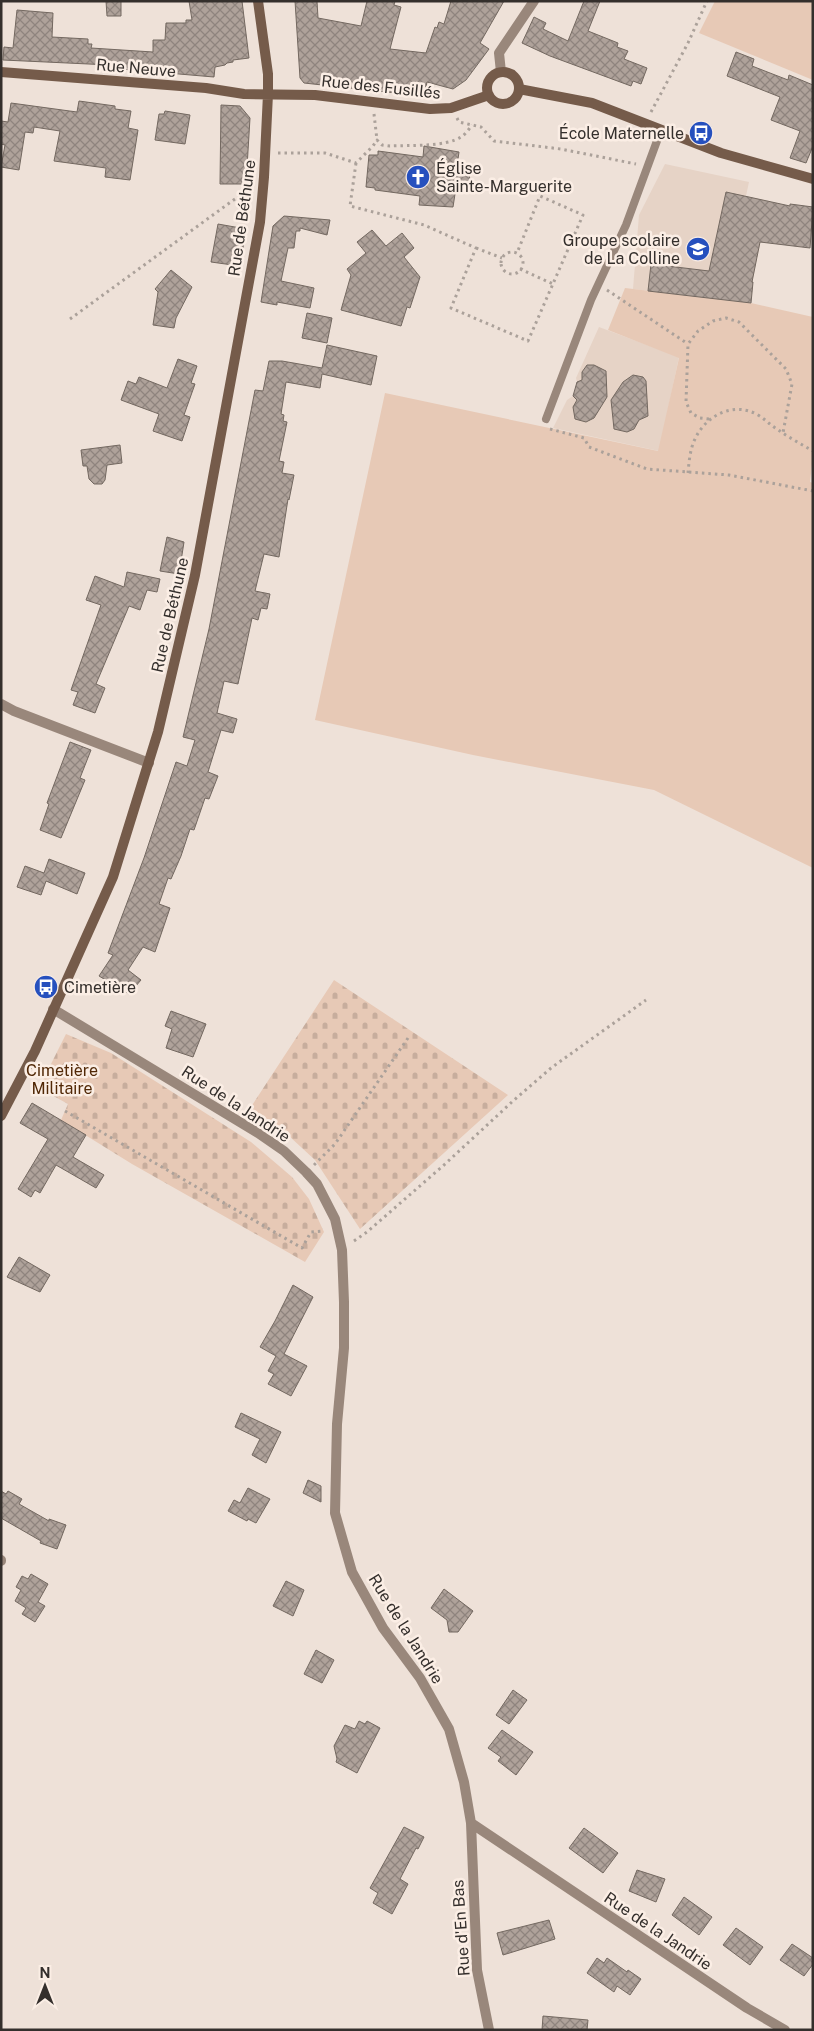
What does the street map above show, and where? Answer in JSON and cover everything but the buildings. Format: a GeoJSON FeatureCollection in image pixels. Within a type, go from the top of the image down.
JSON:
{"type":"FeatureCollection","features":[{"type":"Feature","properties":{"kind":"street","name":"Rue de Béthune"},"geometry":{"type":"LineString","coordinates":[[1,1116],[35,1051],[114,877],[149,763],[196,575],[260,222],[266,153],[268,74],[258,1]]}},
{"type":"Feature","properties":{"kind":"street"},"geometry":{"type":"LineString","coordinates":[[501,72],[499,53],[534,1]]}},
{"type":"Feature","properties":{"kind":"street","name":"Rue Neuve"},"geometry":{"type":"LineString","coordinates":[[1,72],[206,88],[244,94],[268,94]]}},
{"type":"Feature","properties":{"kind":"street"},"geometry":{"type":"LineString","coordinates":[[501,72],[514,76],[519,90],[514,99],[504,104],[495,102],[487,90],[489,80],[496,73],[501,72]]}},
{"type":"Feature","properties":{"kind":"street"},"geometry":{"type":"LineString","coordinates":[[519,90],[592,103],[721,153],[813,180]]}},
{"type":"Feature","properties":{"kind":"street","name":"Rue des Fusillés"},"geometry":{"type":"LineString","coordinates":[[268,94],[315,95],[430,109],[451,108],[489,95]]}},
{"type":"Feature","properties":{"kind":"street"},"geometry":{"type":"LineString","coordinates":[[1,704],[30,718],[149,763]]}},
{"type":"Feature","properties":{"kind":"street","name":"Rue de la Jandrie"},"geometry":{"type":"LineString","coordinates":[[53,1009],[284,1151],[317,1184],[335,1219],[342,1250],[344,1348],[337,1424],[335,1513],[352,1572],[383,1628],[420,1678],[449,1729],[464,1782],[471,1823],[747,2008],[785,2030]]}},
{"type":"Feature","properties":{"kind":"street","name":"Rue d'En Bas"},"geometry":{"type":"LineString","coordinates":[[471,1823],[477,1970],[489,2030]]}},
{"type":"Feature","properties":{"kind":"lane"},"geometry":{"type":"LineString","coordinates":[[546,419],[598,284],[626,225],[652,149],[661,130]]}},
{"type":"Feature","properties":{"kind":"path"},"geometry":{"type":"LineString","coordinates":[[645,124],[688,43],[707,1]]}},
{"type":"Feature","properties":{"kind":"path"},"geometry":{"type":"LineString","coordinates":[[372,101],[377,140],[382,145],[440,143],[455,140],[462,136],[472,125]]}},
{"type":"Feature","properties":{"kind":"path"},"geometry":{"type":"LineString","coordinates":[[451,108],[459,122],[481,127],[494,141],[561,149],[647,166]]}},
{"type":"Feature","properties":{"kind":"path"},"geometry":{"type":"LineString","coordinates":[[377,140],[356,163],[350,206],[424,225],[502,258]]}},
{"type":"Feature","properties":{"kind":"path"},"geometry":{"type":"LineString","coordinates":[[266,153],[325,153],[356,163]]}},
{"type":"Feature","properties":{"kind":"path"},"geometry":{"type":"LineString","coordinates":[[70,319],[264,177]]}},
{"type":"Feature","properties":{"kind":"path"},"geometry":{"type":"LineString","coordinates":[[476,248],[451,308],[528,341],[583,215],[540,196],[517,253]]}},
{"type":"Feature","properties":{"kind":"path"},"geometry":{"type":"LineString","coordinates":[[506,253],[517,253],[522,258],[520,269],[515,273],[508,273],[501,265],[502,258],[506,253]]}},
{"type":"Feature","properties":{"kind":"path"},"geometry":{"type":"LineString","coordinates":[[520,269],[553,284]]}},
{"type":"Feature","properties":{"kind":"path"},"geometry":{"type":"LineString","coordinates":[[598,284],[688,344]]}},
{"type":"Feature","properties":{"kind":"path"},"geometry":{"type":"LineString","coordinates":[[709,419],[700,418],[691,413],[686,402],[688,344],[698,332],[713,321],[726,318],[739,322],[786,370],[792,384],[783,433]]}},
{"type":"Feature","properties":{"kind":"path"},"geometry":{"type":"LineString","coordinates":[[688,473],[695,439],[709,419],[722,412],[734,409],[745,410],[759,415],[783,433],[813,451]]}},
{"type":"Feature","properties":{"kind":"path"},"geometry":{"type":"LineString","coordinates":[[546,419],[550,430],[584,438],[589,447],[647,469],[729,475],[813,491]]}},
{"type":"Feature","properties":{"kind":"path"},"geometry":{"type":"LineString","coordinates":[[342,1250],[374,1226],[551,1068],[646,1000]]}},
{"type":"Feature","properties":{"kind":"path"},"geometry":{"type":"LineString","coordinates":[[306,1172],[335,1144],[408,1038]]}},
{"type":"Feature","properties":{"kind":"path"},"geometry":{"type":"LineString","coordinates":[[65,1112],[302,1248],[311,1232]]}},
{"type":"Feature","properties":{"kind":"shaded area","name":"Groupe scolaire de La Colline"},"geometry":{"type":"Polygon","coordinates":[[[665,164],[749,182],[746,196],[769,201],[752,282],[751,303],[633,289],[639,215],[665,164]]]}},
{"type":"Feature","properties":{"kind":"shaded area"},"geometry":{"type":"Polygon","coordinates":[[[599,327],[679,357],[659,451],[553,428],[567,400],[573,396],[577,382],[576,378],[599,327]]]}},
{"type":"Feature","properties":{"kind":"green space"},"geometry":{"type":"Polygon","coordinates":[[[715,1],[813,1],[813,80],[699,33],[715,1]]]}},
{"type":"Feature","properties":{"kind":"green space"},"geometry":{"type":"Polygon","coordinates":[[[625,288],[751,303],[813,317],[813,456],[810,482],[813,483],[813,868],[654,790],[473,755],[315,720],[385,393],[658,451],[679,358],[608,330],[625,288]]]}},
{"type":"Feature","properties":{"kind":"green space"},"geometry":{"type":"Polygon","coordinates":[[[334,980],[508,1095],[360,1229],[315,1160],[289,1136],[249,1110],[334,980]]]}},
{"type":"Feature","properties":{"kind":"green space","name":"Cimetière Militaire"},"geometry":{"type":"Polygon","coordinates":[[[66,1034],[111,1053],[251,1142],[292,1177],[309,1199],[324,1232],[305,1262],[132,1164],[61,1120],[68,1104],[39,1088],[66,1034]]]}},
{"type":"Feature","properties":{"kind":"place","name":"École Maternelle"},"geometry":{"type":"Point","coordinates":[701,133]}},
{"type":"Feature","properties":{"kind":"place","name":"Église Sainte-Marguerite"},"geometry":{"type":"Point","coordinates":[418,177]}},
{"type":"Feature","properties":{"kind":"place","name":"Groupe scolaire de La Colline"},"geometry":{"type":"Point","coordinates":[698,249]}},
{"type":"Feature","properties":{"kind":"place","name":"Cimetière"},"geometry":{"type":"Point","coordinates":[46,987]}}]}
